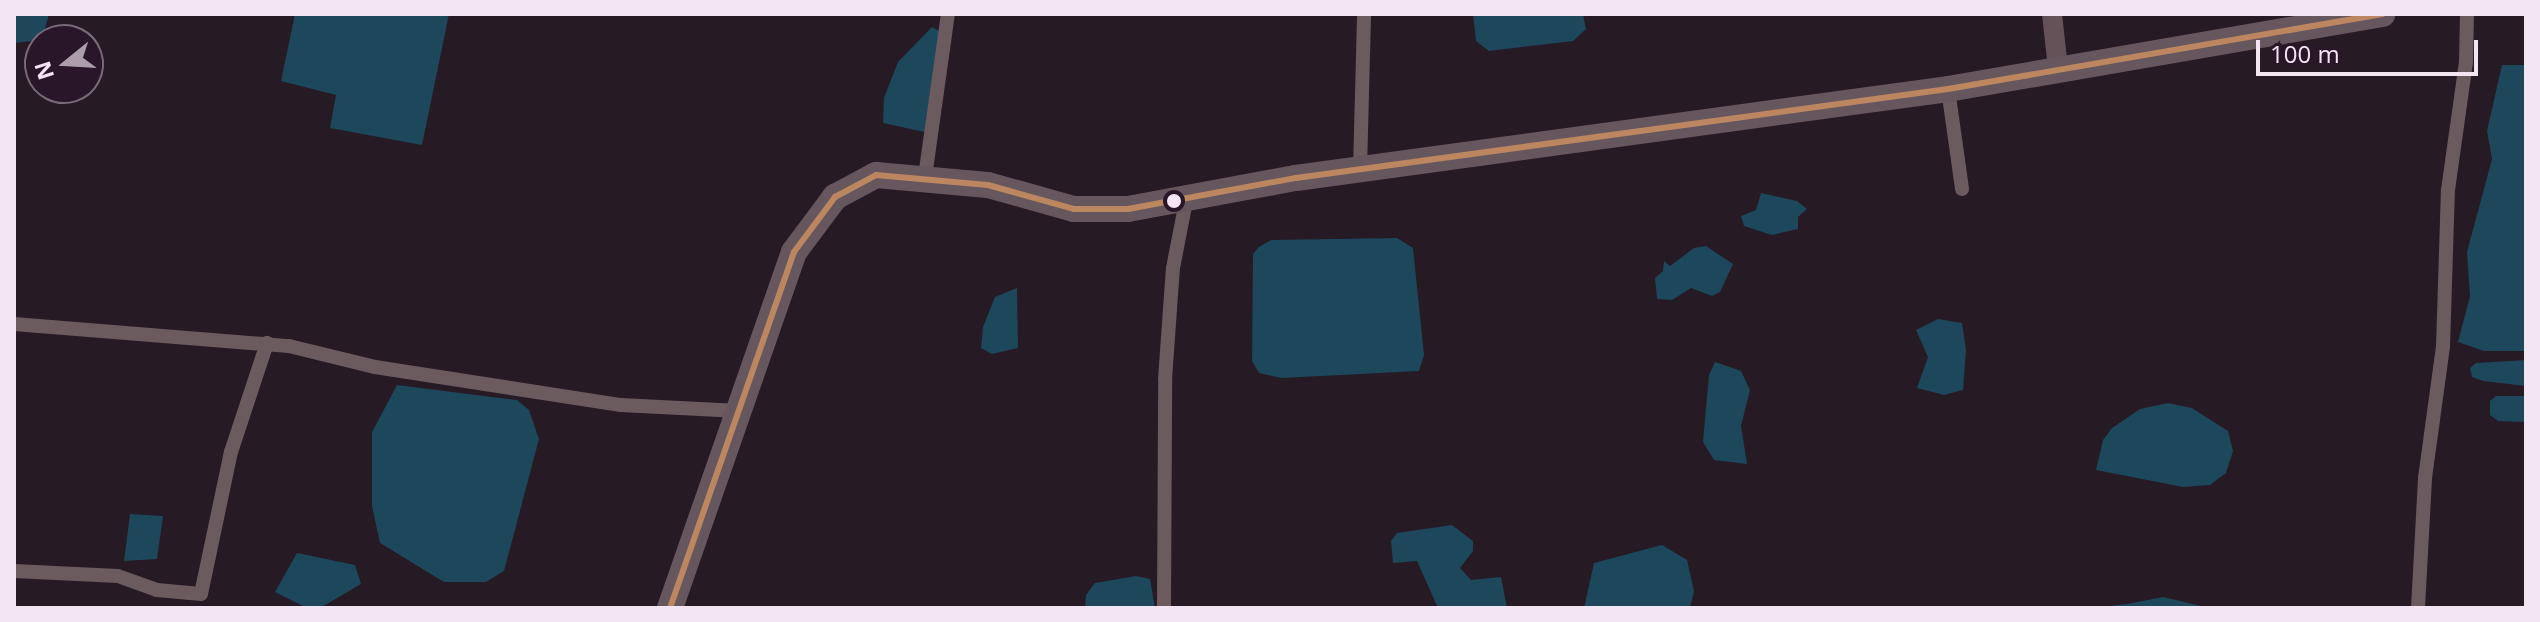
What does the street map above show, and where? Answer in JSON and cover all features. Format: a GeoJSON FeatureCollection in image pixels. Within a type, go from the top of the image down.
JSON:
{"type":"FeatureCollection","features":[{"type":"Feature","properties":{"kind":"highway"},"geometry":{"type":"LineString","coordinates":[[670,608],[794,252],[825,207],[876,175],[988,185],[1074,209],[1128,209],[1360,170],[1948,89],[2383,14]]}},
{"type":"Feature","properties":{"kind":"street"},"geometry":{"type":"LineString","coordinates":[[925,177],[948,14]]}},
{"type":"Feature","properties":{"kind":"street"},"geometry":{"type":"LineString","coordinates":[[1360,170],[1364,14]]}},
{"type":"Feature","properties":{"kind":"street"},"geometry":{"type":"LineString","coordinates":[[2052,14],[2058,68]]}},
{"type":"Feature","properties":{"kind":"street"},"geometry":{"type":"LineString","coordinates":[[2418,608],[2425,478],[2443,347],[2448,190],[2466,62],[2467,14]]}},
{"type":"Feature","properties":{"kind":"street"},"geometry":{"type":"LineString","coordinates":[[1948,89],[1962,189]]}},
{"type":"Feature","properties":{"kind":"street"},"geometry":{"type":"LineString","coordinates":[[1164,608],[1165,379],[1173,268],[1186,201]]}},
{"type":"Feature","properties":{"kind":"street"},"geometry":{"type":"LineString","coordinates":[[14,324],[267,343],[375,367],[621,405],[739,411]]}},
{"type":"Feature","properties":{"kind":"street"},"geometry":{"type":"LineString","coordinates":[[14,571],[118,576],[157,590],[201,594],[231,452],[267,343]]}},
{"type":"Feature","properties":{"kind":"water"},"geometry":{"type":"Polygon","coordinates":[[[14,14],[49,14],[46,24],[24,24],[24,42],[14,43],[14,14]]]}},
{"type":"Feature","properties":{"kind":"water"},"geometry":{"type":"Polygon","coordinates":[[[295,14],[449,14],[422,145],[330,128],[336,95],[281,81],[295,14]]]}},
{"type":"Feature","properties":{"kind":"water"},"geometry":{"type":"Polygon","coordinates":[[[1473,14],[1583,14],[1586,29],[1573,41],[1489,51],[1476,41],[1473,14]]]}},
{"type":"Feature","properties":{"kind":"water"},"geometry":{"type":"Polygon","coordinates":[[[932,27],[939,31],[929,133],[883,123],[884,98],[898,62],[932,27]]]}},
{"type":"Feature","properties":{"kind":"water"},"geometry":{"type":"Polygon","coordinates":[[[2502,65],[2526,65],[2526,351],[2484,351],[2458,342],[2470,296],[2467,252],[2492,159],[2487,131],[2502,65]]]}},
{"type":"Feature","properties":{"kind":"water"},"geometry":{"type":"Polygon","coordinates":[[[1761,193],[1797,201],[1807,209],[1798,217],[1798,229],[1772,235],[1744,226],[1741,216],[1756,210],[1761,193]]]}},
{"type":"Feature","properties":{"kind":"water"},"geometry":{"type":"Polygon","coordinates":[[[1397,238],[1413,248],[1424,355],[1419,371],[1282,378],[1259,373],[1252,361],[1253,254],[1259,247],[1271,240],[1397,238]]]}},
{"type":"Feature","properties":{"kind":"water"},"geometry":{"type":"Polygon","coordinates":[[[1706,246],[1733,264],[1720,292],[1712,296],[1691,288],[1672,300],[1657,299],[1655,278],[1663,271],[1664,261],[1670,266],[1694,248],[1706,246]]]}},
{"type":"Feature","properties":{"kind":"water"},"geometry":{"type":"Polygon","coordinates":[[[1017,288],[1018,348],[992,354],[981,348],[983,327],[995,297],[1017,288]]]}},
{"type":"Feature","properties":{"kind":"water"},"geometry":{"type":"Polygon","coordinates":[[[1938,319],[1962,323],[1966,350],[1963,390],[1944,395],[1917,388],[1928,357],[1916,330],[1938,319]]]}},
{"type":"Feature","properties":{"kind":"water"},"geometry":{"type":"Polygon","coordinates":[[[2526,360],[2526,386],[2472,377],[2470,368],[2476,363],[2526,360]]]}},
{"type":"Feature","properties":{"kind":"water"},"geometry":{"type":"Polygon","coordinates":[[[1715,362],[1741,371],[1750,390],[1741,426],[1747,464],[1714,460],[1703,442],[1709,375],[1715,362]]]}},
{"type":"Feature","properties":{"kind":"water"},"geometry":{"type":"Polygon","coordinates":[[[397,385],[517,400],[529,410],[539,439],[504,571],[486,582],[444,582],[380,543],[372,506],[372,432],[397,385]]]}},
{"type":"Feature","properties":{"kind":"water"},"geometry":{"type":"Polygon","coordinates":[[[2496,396],[2526,396],[2526,422],[2498,421],[2490,415],[2490,401],[2496,396]]]}},
{"type":"Feature","properties":{"kind":"water"},"geometry":{"type":"Polygon","coordinates":[[[2168,403],[2192,408],[2228,431],[2233,451],[2226,473],[2210,485],[2183,487],[2096,470],[2103,440],[2112,428],[2140,409],[2168,403]]]}},
{"type":"Feature","properties":{"kind":"water"},"geometry":{"type":"Polygon","coordinates":[[[130,514],[163,516],[157,559],[124,561],[130,514]]]}},
{"type":"Feature","properties":{"kind":"water"},"geometry":{"type":"Polygon","coordinates":[[[1452,525],[1473,541],[1473,551],[1460,568],[1471,580],[1501,577],[1507,608],[1438,608],[1417,561],[1393,563],[1391,541],[1397,533],[1452,525]]]}},
{"type":"Feature","properties":{"kind":"water"},"geometry":{"type":"Polygon","coordinates":[[[1662,545],[1687,560],[1694,591],[1690,608],[1584,608],[1594,563],[1662,545]]]}},
{"type":"Feature","properties":{"kind":"water"},"geometry":{"type":"Polygon","coordinates":[[[297,553],[355,565],[361,584],[320,608],[307,608],[275,592],[297,553]]]}},
{"type":"Feature","properties":{"kind":"water"},"geometry":{"type":"Polygon","coordinates":[[[1136,576],[1150,579],[1155,608],[1085,608],[1086,595],[1095,583],[1136,576]]]}},
{"type":"Feature","properties":{"kind":"water"},"geometry":{"type":"Polygon","coordinates":[[[2163,597],[2210,608],[2090,608],[2127,604],[2163,597]]]}},
{"type":"Feature","properties":{"kind":"transit line"},"geometry":{"type":"LineString","coordinates":[[670,608],[794,252],[835,197],[876,175],[988,185],[1074,209],[1128,209],[1296,178],[1948,89],[2383,14]]}}]}
